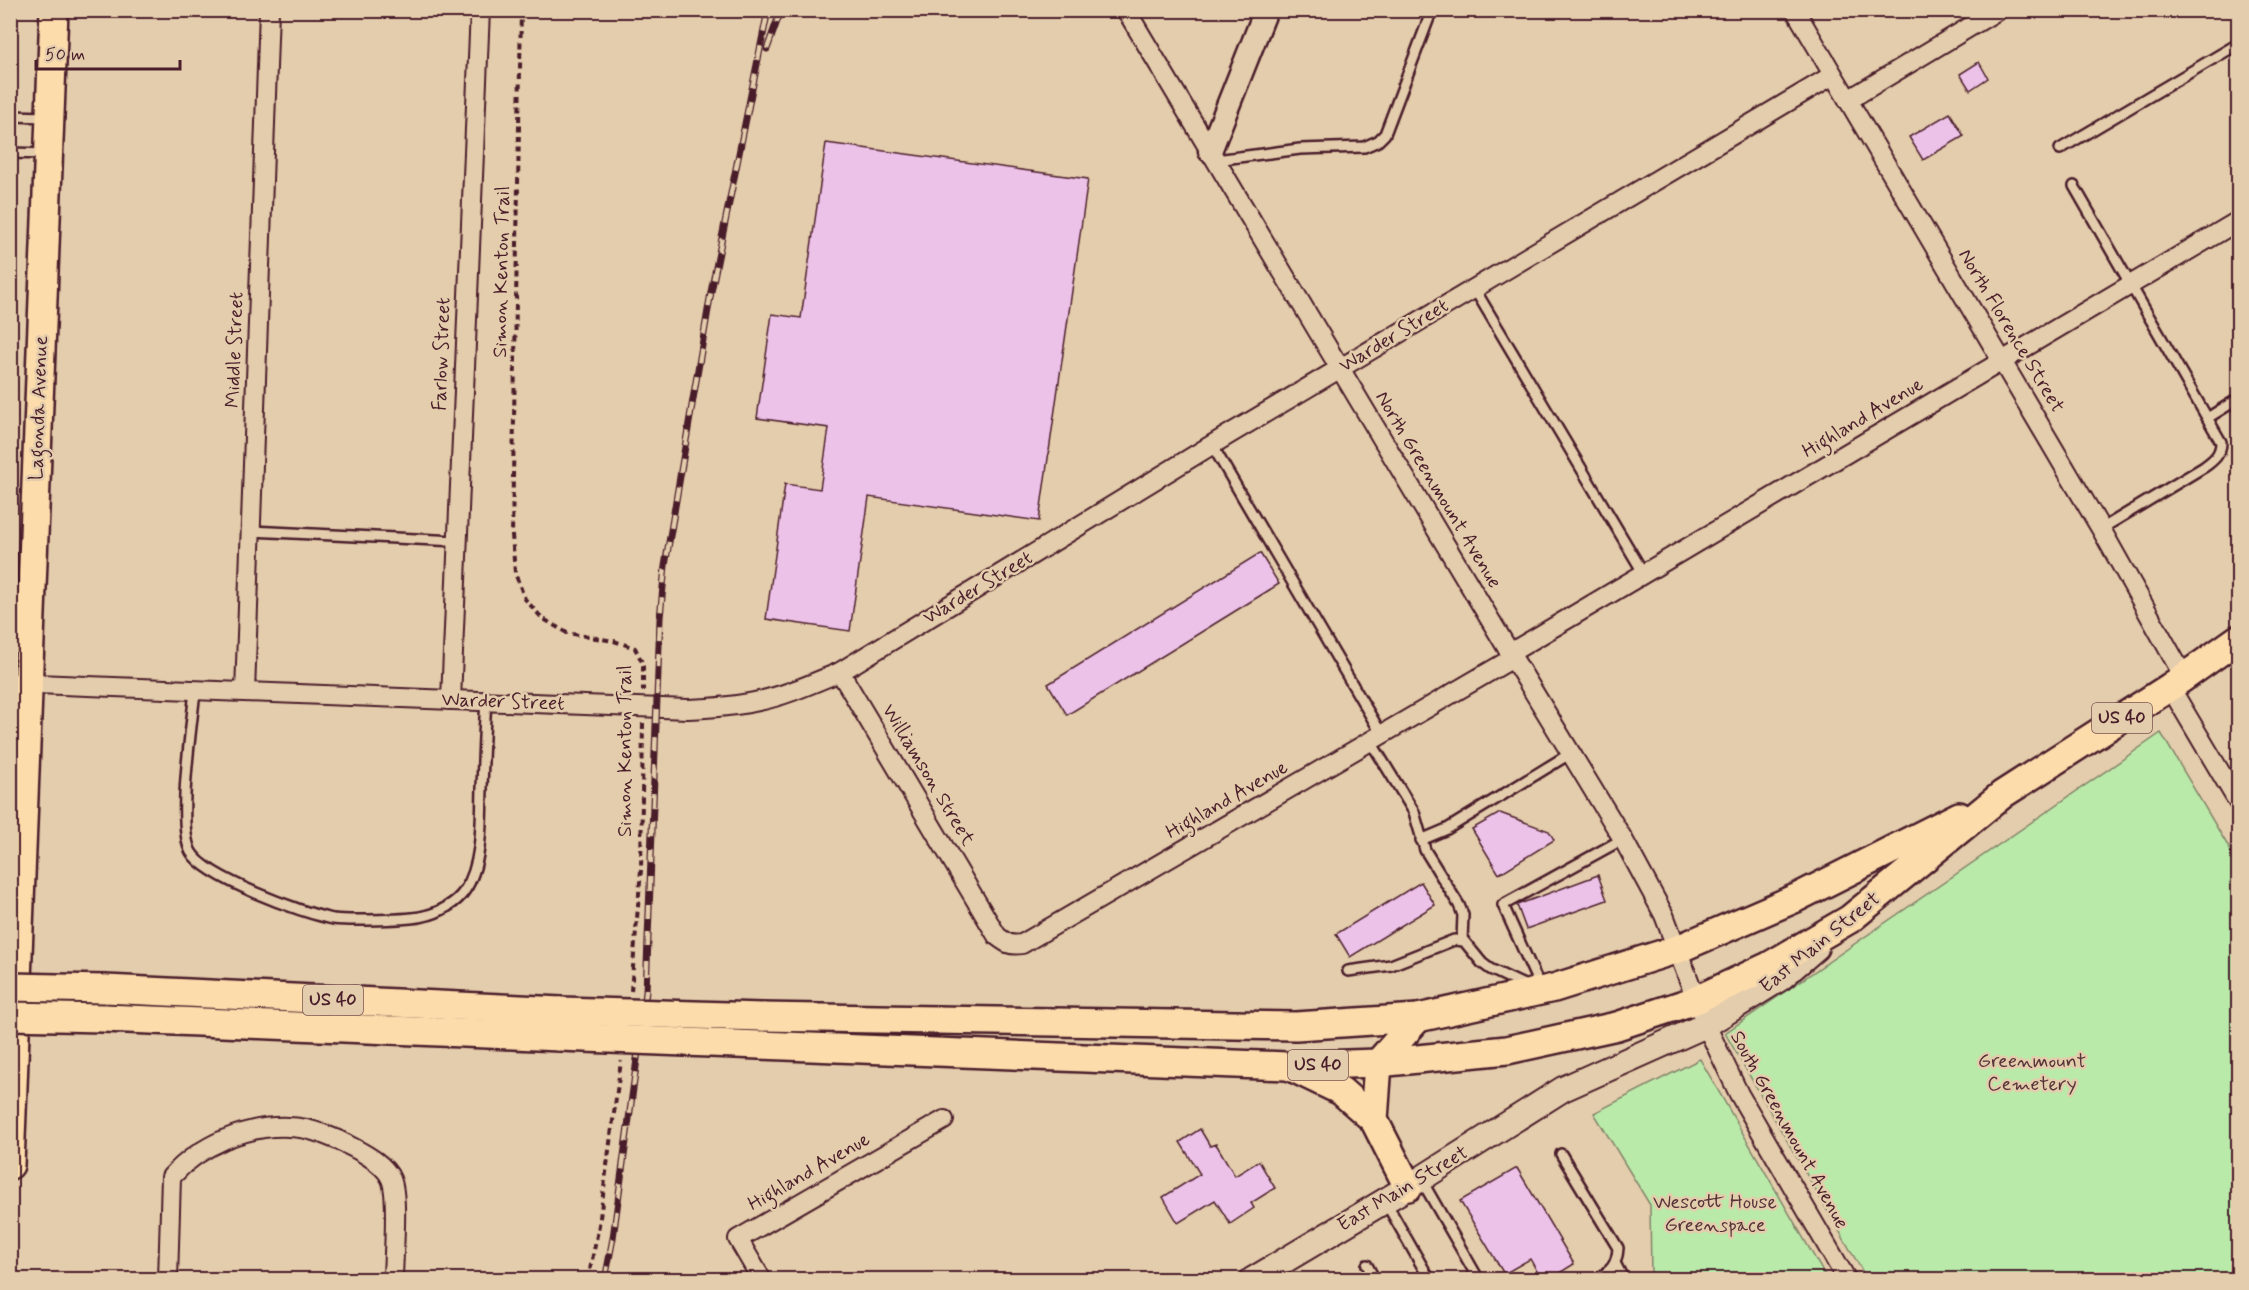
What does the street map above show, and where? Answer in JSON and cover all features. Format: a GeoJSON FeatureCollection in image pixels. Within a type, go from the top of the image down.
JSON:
{"type":"FeatureCollection","features":[{"type":"Feature","properties":{"kind":"main road","name":"Lagonda Avenue"},"geometry":{"type":"LineString","coordinates":[[10,1165],[21,784],[21,568],[49,154],[54,10]]}},
{"type":"Feature","properties":{"kind":"main road","name":"East Main Street"},"geometry":{"type":"LineString","coordinates":[[1252,1280],[1414,1183],[1563,1089],[1706,1025],[1781,978],[2003,794],[2177,682],[2238,639]]}},
{"type":"Feature","properties":{"kind":"main road","name":"US 40"},"geometry":{"type":"LineString","coordinates":[[10,1016],[561,1024],[762,1017],[1284,1026],[1418,1018],[1540,991],[1678,949],[1796,898],[2003,794]]}},
{"type":"Feature","properties":{"kind":"main road","name":"US 40"},"geometry":{"type":"LineString","coordinates":[[10,987],[105,989],[561,1024],[760,1045],[1287,1065],[1378,1063],[1507,1050],[1617,1026],[1696,1000],[1769,966],[1850,919]]}},
{"type":"Feature","properties":{"kind":"main road"},"geometry":{"type":"LineString","coordinates":[[1374,1120],[1378,1063],[1418,1018]]}},
{"type":"Feature","properties":{"kind":"main road"},"geometry":{"type":"LineString","coordinates":[[1287,1065],[1341,1091],[1374,1120],[1414,1183]]}},
{"type":"Feature","properties":{"kind":"street","name":"Middle Street"},"geometry":{"type":"LineString","coordinates":[[245,692],[269,10]]}},
{"type":"Feature","properties":{"kind":"street","name":"Farlow Street"},"geometry":{"type":"LineString","coordinates":[[450,700],[480,10]]}},
{"type":"Feature","properties":{"kind":"street","name":"North Greenmount Avenue"},"geometry":{"type":"LineString","coordinates":[[1126,10],[1511,656],[1623,839],[1664,915],[1696,1000]]}},
{"type":"Feature","properties":{"kind":"street"},"geometry":{"type":"LineString","coordinates":[[1213,156],[1266,10]]}},
{"type":"Feature","properties":{"kind":"street","name":"North Florence Street"},"geometry":{"type":"LineString","coordinates":[[1795,10],[2101,529],[2238,801]]}},
{"type":"Feature","properties":{"kind":"street"},"geometry":{"type":"LineString","coordinates":[[1848,100],[1998,10]]}},
{"type":"Feature","properties":{"kind":"street","name":"Warder Street"},"geometry":{"type":"LineString","coordinates":[[20,683],[688,709],[736,705],[771,698],[840,672],[1340,368],[1833,75]]}},
{"type":"Feature","properties":{"kind":"street","name":"Highland Avenue"},"geometry":{"type":"LineString","coordinates":[[976,901],[997,936],[1006,943],[1022,944],[1376,739],[1644,574],[2238,221]]}},
{"type":"Feature","properties":{"kind":"street","name":"Williamson Street"},"geometry":{"type":"LineString","coordinates":[[840,672],[976,901]]}},
{"type":"Feature","properties":{"kind":"street","name":"South Greenmount Avenue"},"geometry":{"type":"LineString","coordinates":[[1696,1000],[1739,1094],[1847,1280]]}},
{"type":"Feature","properties":{"kind":"street","name":"Highland Avenue"},"geometry":{"type":"LineString","coordinates":[[762,1280],[738,1239],[944,1120]]}},
{"type":"Feature","properties":{"kind":"street"},"geometry":{"type":"LineString","coordinates":[[168,1280],[171,1177],[196,1155],[236,1134],[264,1128],[291,1126],[347,1144],[368,1156],[387,1171],[393,1182],[393,1280]]}},
{"type":"Feature","properties":{"kind":"lane"},"geometry":{"type":"LineString","coordinates":[[1213,156],[1300,149],[1364,147],[1378,141],[1385,134],[1432,10]]}},
{"type":"Feature","properties":{"kind":"lane"},"geometry":{"type":"LineString","coordinates":[[2060,149],[2238,44]]}},
{"type":"Feature","properties":{"kind":"lane"},"geometry":{"type":"LineString","coordinates":[[10,116],[51,117]]}},
{"type":"Feature","properties":{"kind":"lane"},"geometry":{"type":"LineString","coordinates":[[10,153],[49,154]]}},
{"type":"Feature","properties":{"kind":"lane"},"geometry":{"type":"LineString","coordinates":[[2074,186],[2209,417],[2221,442],[2221,449],[2215,458],[2101,529]]}},
{"type":"Feature","properties":{"kind":"lane"},"geometry":{"type":"LineString","coordinates":[[1474,288],[1644,574]]}},
{"type":"Feature","properties":{"kind":"lane"},"geometry":{"type":"LineString","coordinates":[[2209,417],[2238,399]]}},
{"type":"Feature","properties":{"kind":"lane"},"geometry":{"type":"LineString","coordinates":[[1212,445],[1376,739],[1414,812],[1425,850],[1463,915],[1462,940]]}},
{"type":"Feature","properties":{"kind":"lane"},"geometry":{"type":"LineString","coordinates":[[251,531],[457,541]]}},
{"type":"Feature","properties":{"kind":"lane"},"geometry":{"type":"LineString","coordinates":[[195,690],[185,800],[185,833],[190,850],[198,862],[241,887],[333,919],[423,917],[449,906],[465,890],[474,869],[480,841],[486,701]]}},
{"type":"Feature","properties":{"kind":"lane"},"geometry":{"type":"LineString","coordinates":[[1421,840],[1447,830],[1571,753]]}},
{"type":"Feature","properties":{"kind":"lane"},"geometry":{"type":"LineString","coordinates":[[1540,991],[1503,905],[1623,839]]}},
{"type":"Feature","properties":{"kind":"lane"},"geometry":{"type":"LineString","coordinates":[[1348,971],[1391,965],[1454,940],[1462,940],[1490,969],[1540,991]]}},
{"type":"Feature","properties":{"kind":"lane"},"geometry":{"type":"LineString","coordinates":[[1561,1154],[1618,1248],[1615,1263],[1610,1272],[1596,1280]]}},
{"type":"Feature","properties":{"kind":"lane"},"geometry":{"type":"LineString","coordinates":[[1414,1183],[1479,1280]]}},
{"type":"Feature","properties":{"kind":"lane"},"geometry":{"type":"LineString","coordinates":[[1385,1200],[1430,1280]]}},
{"type":"Feature","properties":{"kind":"lane"},"geometry":{"type":"LineString","coordinates":[[1615,1263],[1624,1280]]}},
{"type":"Feature","properties":{"kind":"lane"},"geometry":{"type":"LineString","coordinates":[[1367,1265],[1376,1280]]}},
{"type":"Feature","properties":{"kind":"path","name":"Simon Kenton Trail"},"geometry":{"type":"LineString","coordinates":[[521,10],[512,535],[515,573],[525,599],[542,618],[567,633],[614,641],[635,648],[643,664],[641,870],[630,994]]}},
{"type":"Feature","properties":{"kind":"path"},"geometry":{"type":"LineString","coordinates":[[588,1280],[599,1226],[622,1050]]}},
{"type":"Feature","properties":{"kind":"green space","name":"Greenmount Cemetery"},"geometry":{"type":"Polygon","coordinates":[[[2161,733],[2238,863],[2238,1279],[1867,1279],[1725,1033],[2161,733]]]}},
{"type":"Feature","properties":{"kind":"green space","name":"Wescott House Greenspace"},"geometry":{"type":"Polygon","coordinates":[[[1700,1059],[1827,1279],[1654,1280],[1651,1275],[1650,1205],[1594,1113],[1700,1059]]]}},
{"type":"Feature","properties":{"kind":"building"},"geometry":{"type":"Polygon","coordinates":[[[1979,62],[1988,78],[1970,90],[1960,74],[1979,62]]]}},
{"type":"Feature","properties":{"kind":"building"},"geometry":{"type":"Polygon","coordinates":[[[1950,113],[1964,136],[1923,160],[1909,137],[1950,113]]]}},
{"type":"Feature","properties":{"kind":"building"},"geometry":{"type":"Polygon","coordinates":[[[826,143],[1088,179],[1039,521],[869,497],[850,631],[766,619],[785,484],[820,489],[829,428],[757,418],[772,314],[801,318],[826,143]]]}},
{"type":"Feature","properties":{"kind":"building"},"geometry":{"type":"Polygon","coordinates":[[[1260,553],[1279,584],[1067,715],[1048,684],[1260,553]]]}},
{"type":"Feature","properties":{"kind":"building"},"geometry":{"type":"Polygon","coordinates":[[[1500,813],[1549,831],[1554,840],[1499,874],[1472,829],[1500,813]]]}},
{"type":"Feature","properties":{"kind":"building"},"geometry":{"type":"Polygon","coordinates":[[[1598,875],[1607,900],[1526,929],[1517,905],[1598,875]]]}},
{"type":"Feature","properties":{"kind":"building"},"geometry":{"type":"Polygon","coordinates":[[[1421,882],[1435,905],[1350,957],[1336,934],[1421,882]]]}},
{"type":"Feature","properties":{"kind":"building"},"geometry":{"type":"Polygon","coordinates":[[[1200,1129],[1210,1146],[1216,1144],[1235,1176],[1259,1161],[1275,1188],[1251,1203],[1254,1208],[1230,1224],[1215,1200],[1178,1223],[1163,1197],[1200,1174],[1180,1142],[1200,1129]]]}},
{"type":"Feature","properties":{"kind":"building"},"geometry":{"type":"Polygon","coordinates":[[[1517,1168],[1574,1264],[1548,1280],[1542,1280],[1530,1259],[1504,1274],[1460,1201],[1517,1168]]]}},
{"type":"Feature","properties":{"kind":"railway"},"geometry":{"type":"LineString","coordinates":[[605,1280],[613,1238],[646,992],[660,618],[665,566],[711,292],[768,10]]}},
{"type":"Feature","properties":{"kind":"railway"},"geometry":{"type":"LineString","coordinates":[[767,49],[781,10]]}}]}
